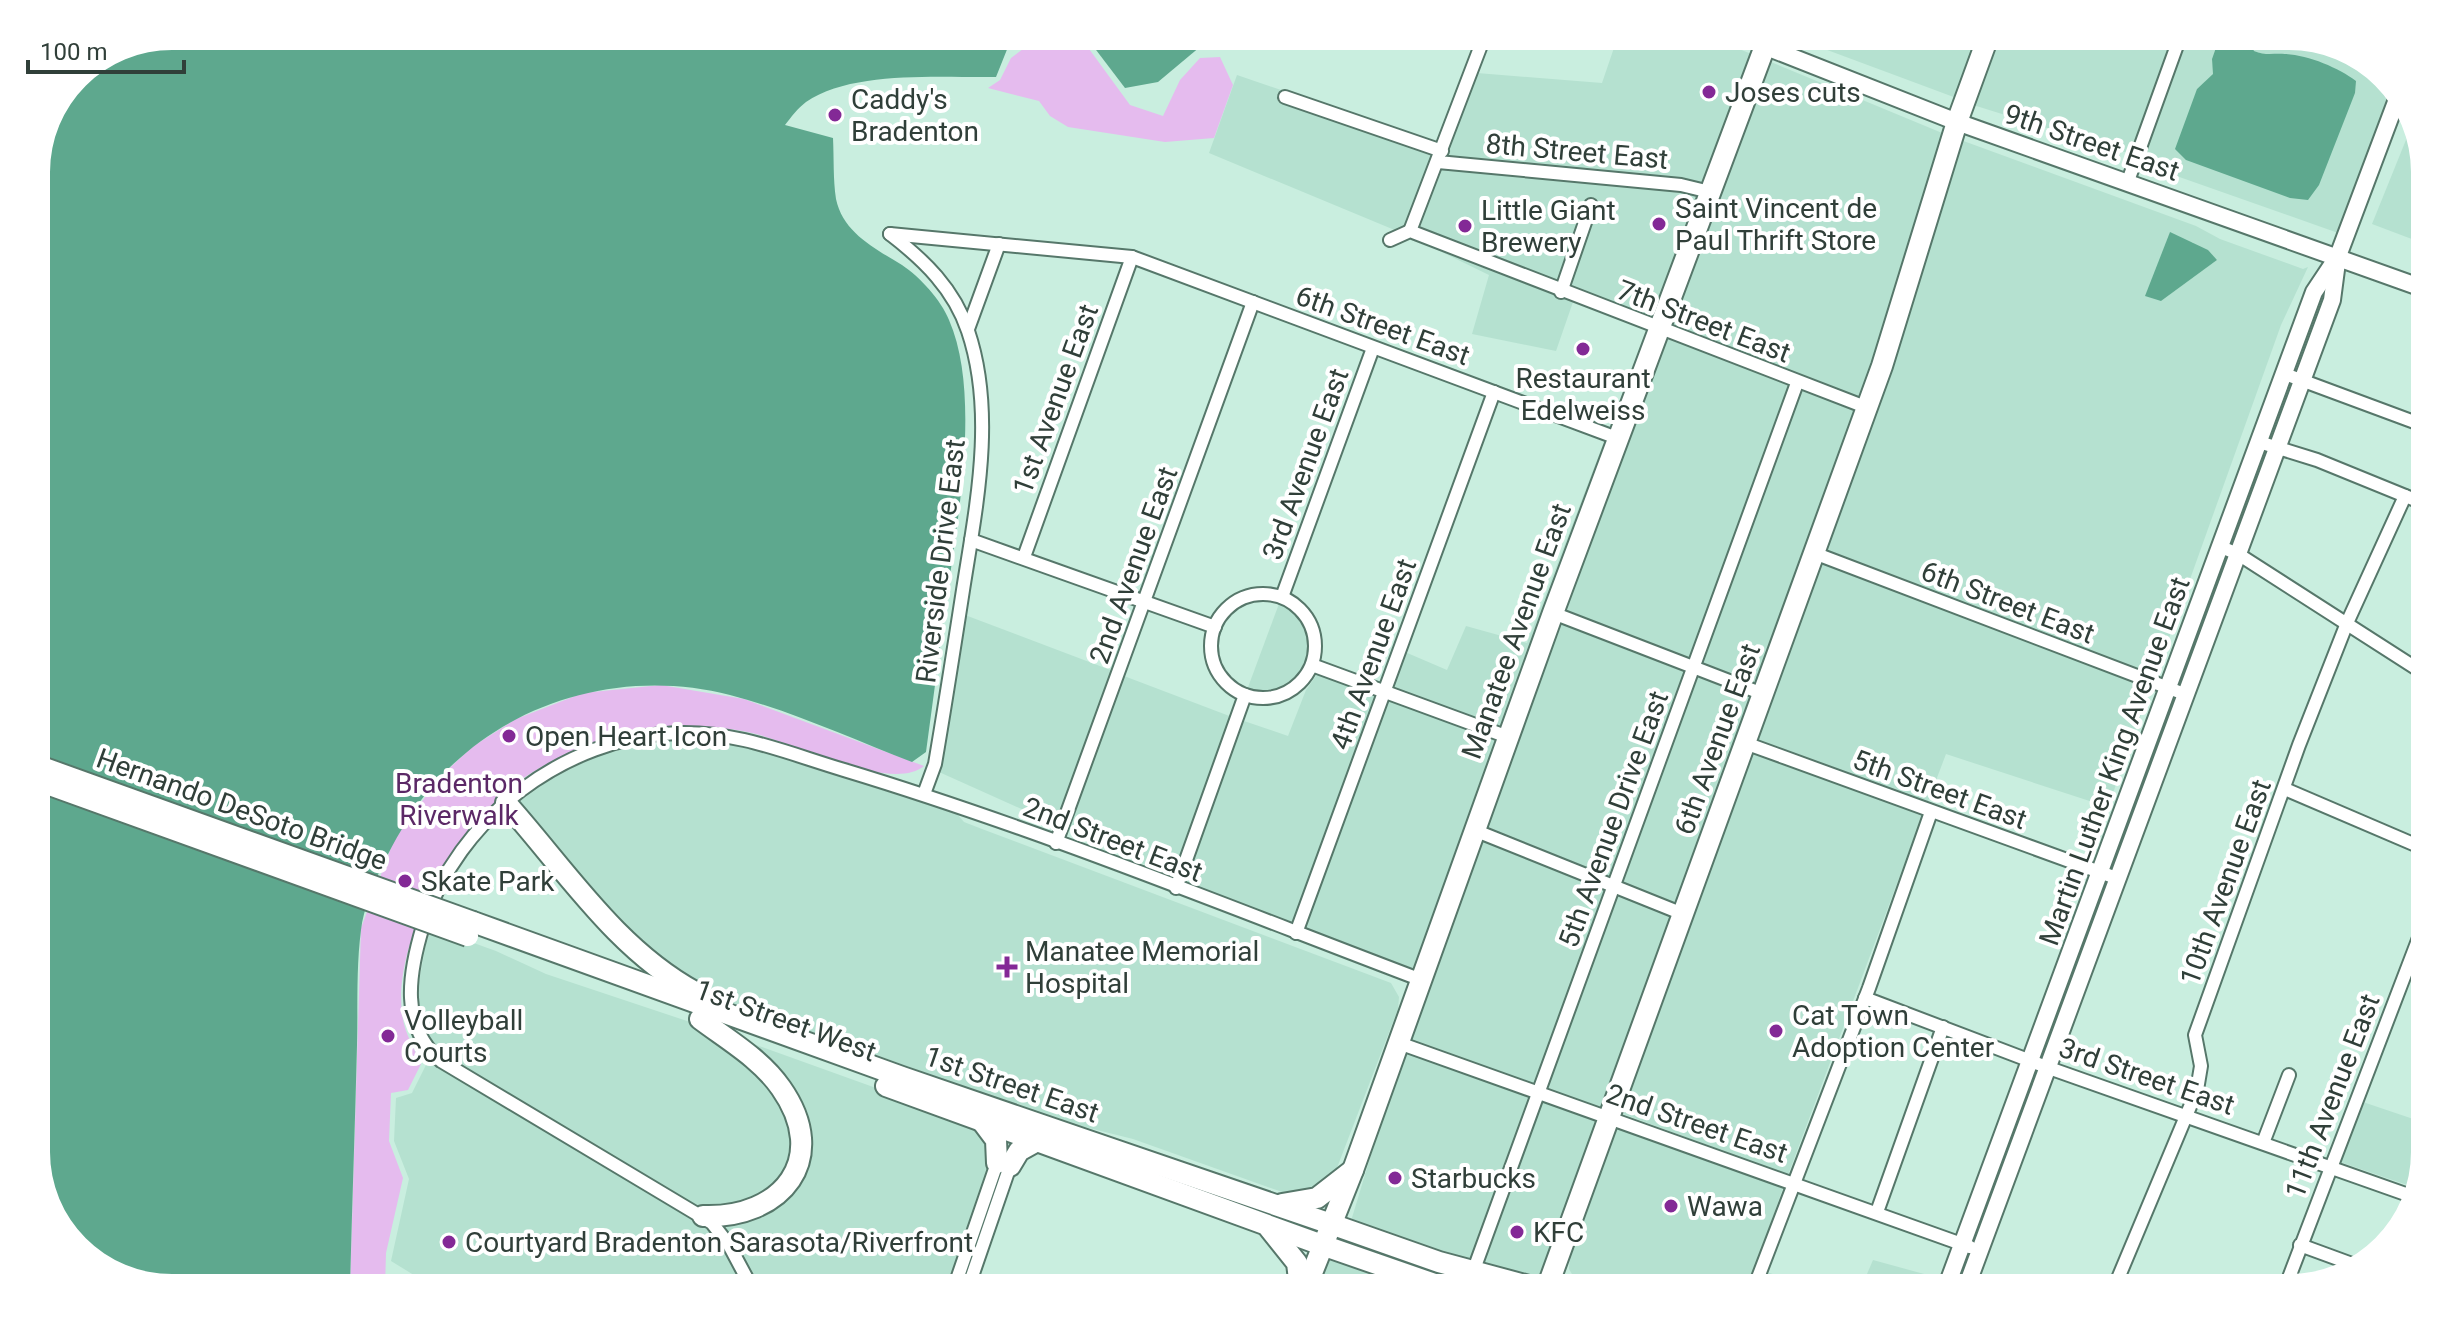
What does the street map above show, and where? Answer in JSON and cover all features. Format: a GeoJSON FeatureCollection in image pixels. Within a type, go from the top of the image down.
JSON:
{"type":"FeatureCollection","features":[{"type":"Feature","properties":{"kind":"main road","name":"Manatee Avenue East"},"geometry":{"type":"LineString","coordinates":[[1309,1274],[1353,1170],[1396,1042],[1617,438],[1763,50]]}},
{"type":"Feature","properties":{"kind":"main road","name":"6th Avenue East"},"geometry":{"type":"LineString","coordinates":[[1552,1274],[1868,408],[1957,122],[1983,50]]}},
{"type":"Feature","properties":{"kind":"main road","name":"Hernando DeSoto Bridge"},"geometry":{"type":"LineString","coordinates":[[50,770],[471,929]]}},
{"type":"Feature","properties":{"kind":"main road","name":"Hernando DeSoto Bridge"},"geometry":{"type":"LineString","coordinates":[[50,785],[471,929]]}},
{"type":"Feature","properties":{"kind":"main road"},"geometry":{"type":"LineString","coordinates":[[506,803],[606,921],[640,956],[666,976],[752,1023]]}},
{"type":"Feature","properties":{"kind":"main road","name":"1st Street West"},"geometry":{"type":"LineString","coordinates":[[471,929],[700,1019],[1406,1274]]}},
{"type":"Feature","properties":{"kind":"main road","name":"1st Street East"},"geometry":{"type":"LineString","coordinates":[[471,929],[1481,1274]]}},
{"type":"Feature","properties":{"kind":"main road"},"geometry":{"type":"LineString","coordinates":[[700,1019],[771,1075],[794,1111],[801,1139],[797,1171],[769,1203],[731,1217],[703,1216]]}},
{"type":"Feature","properties":{"kind":"main road"},"geometry":{"type":"LineString","coordinates":[[981,1120],[996,1140],[1003,1165],[1037,1141]]}},
{"type":"Feature","properties":{"kind":"main road"},"geometry":{"type":"LineString","coordinates":[[1278,1205],[1317,1198],[1353,1170]]}},
{"type":"Feature","properties":{"kind":"main road"},"geometry":{"type":"LineString","coordinates":[[1266,1225],[1297,1263],[1300,1274]]}},
{"type":"Feature","properties":{"kind":"street"},"geometry":{"type":"LineString","coordinates":[[1390,240],[1410,231],[1479,50]]}},
{"type":"Feature","properties":{"kind":"street","name":"9th Street East"},"geometry":{"type":"LineString","coordinates":[[1785,50],[1957,122],[2411,284]]}},
{"type":"Feature","properties":{"kind":"street"},"geometry":{"type":"LineString","coordinates":[[2128,181],[2175,50]]}},
{"type":"Feature","properties":{"kind":"street","name":"8th Street East"},"geometry":{"type":"LineString","coordinates":[[1285,97],[1440,156],[1696,186],[1710,192]]}},
{"type":"Feature","properties":{"kind":"street","name":"Martin Luther King Avenue East"},"geometry":{"type":"LineString","coordinates":[[1972,1274],[2332,300],[2338,256],[2393,110]]}},
{"type":"Feature","properties":{"kind":"street"},"geometry":{"type":"LineString","coordinates":[[1561,292],[1591,205]]}},
{"type":"Feature","properties":{"kind":"street","name":"7th Street East"},"geometry":{"type":"LineString","coordinates":[[1410,231],[1561,292],[1868,408]]}},
{"type":"Feature","properties":{"kind":"street","name":"6th Street East"},"geometry":{"type":"LineString","coordinates":[[968,329],[935,272],[890,234],[1132,257],[1617,438]]}},
{"type":"Feature","properties":{"kind":"street"},"geometry":{"type":"LineString","coordinates":[[968,329],[999,244]]}},
{"type":"Feature","properties":{"kind":"street","name":"Martin Luther King Avenue East"},"geometry":{"type":"LineString","coordinates":[[1951,1274],[2314,292],[2338,256]]}},
{"type":"Feature","properties":{"kind":"street","name":"1st Avenue East"},"geometry":{"type":"LineString","coordinates":[[1024,557],[1132,257]]}},
{"type":"Feature","properties":{"kind":"street","name":"2nd Avenue East"},"geometry":{"type":"LineString","coordinates":[[1056,843],[1253,302]]}},
{"type":"Feature","properties":{"kind":"street","name":"Riverside Drive East"},"geometry":{"type":"LineString","coordinates":[[924,794],[935,764],[971,540],[981,433],[979,379],[968,329]]}},
{"type":"Feature","properties":{"kind":"street","name":"3rd Avenue East"},"geometry":{"type":"LineString","coordinates":[[1282,597],[1373,348]]}},
{"type":"Feature","properties":{"kind":"street"},"geometry":{"type":"LineString","coordinates":[[2285,374],[2411,421]]}},
{"type":"Feature","properties":{"kind":"street","name":"5th Avenue Drive East"},"geometry":{"type":"LineString","coordinates":[[1473,1272],[1797,383]]}},
{"type":"Feature","properties":{"kind":"street","name":"4th Avenue East"},"geometry":{"type":"LineString","coordinates":[[1296,933],[1494,392]]}},
{"type":"Feature","properties":{"kind":"street"},"geometry":{"type":"LineString","coordinates":[[2259,442],[2317,460],[2411,498]]}},
{"type":"Feature","properties":{"kind":"street","name":"10th Avenue East"},"geometry":{"type":"LineString","coordinates":[[2120,1274],[2187,1115],[2201,1073],[2195,1035],[2285,789],[2347,623],[2405,496]]}},
{"type":"Feature","properties":{"kind":"street"},"geometry":{"type":"LineString","coordinates":[[971,540],[1215,627],[1211,650],[1216,669],[1230,686],[1245,695],[1264,698],[1281,695],[1299,683],[1312,665],[1508,737]]}},
{"type":"Feature","properties":{"kind":"street"},"geometry":{"type":"LineString","coordinates":[[2221,547],[2238,554],[2411,665]]}},
{"type":"Feature","properties":{"kind":"street","name":"6th Street East"},"geometry":{"type":"LineString","coordinates":[[1814,553],[2187,695]]}},
{"type":"Feature","properties":{"kind":"street","name":"3rd Avenue East"},"geometry":{"type":"LineString","coordinates":[[1215,627],[1225,611],[1242,598],[1262,594],[1282,597],[1299,608],[1311,625],[1315,643],[1312,665]]}},
{"type":"Feature","properties":{"kind":"street"},"geometry":{"type":"LineString","coordinates":[[1553,613],[1763,694]]}},
{"type":"Feature","properties":{"kind":"street"},"geometry":{"type":"LineString","coordinates":[[1176,888],[1245,695]]}},
{"type":"Feature","properties":{"kind":"street","name":"2nd Street East"},"geometry":{"type":"LineString","coordinates":[[744,1274],[719,1229],[703,1216],[463,1075],[432,1054],[416,1030],[410,1001],[414,962],[429,909],[444,880],[475,834],[506,803],[537,778],[589,751],[628,739],[678,733],[749,739],[924,794],[1419,979]]}},
{"type":"Feature","properties":{"kind":"street","name":"5th Street East"},"geometry":{"type":"LineString","coordinates":[[1745,743],[2119,879]]}},
{"type":"Feature","properties":{"kind":"street"},"geometry":{"type":"LineString","coordinates":[[2285,789],[2411,843]]}},
{"type":"Feature","properties":{"kind":"street"},"geometry":{"type":"LineString","coordinates":[[1759,1274],[1865,998],[1931,812]]}},
{"type":"Feature","properties":{"kind":"street"},"geometry":{"type":"LineString","coordinates":[[1474,830],[1683,914]]}},
{"type":"Feature","properties":{"kind":"street","name":"11th Avenue East"},"geometry":{"type":"LineString","coordinates":[[2290,1274],[2411,958]]}},
{"type":"Feature","properties":{"kind":"street","name":"3rd Street East"},"geometry":{"type":"LineString","coordinates":[[1865,998],[2049,1068],[2404,1193]]}},
{"type":"Feature","properties":{"kind":"street"},"geometry":{"type":"LineString","coordinates":[[1877,1212],[1943,1027]]}},
{"type":"Feature","properties":{"kind":"street","name":"2nd Street East"},"geometry":{"type":"LineString","coordinates":[[1396,1042],[1982,1251]]}},
{"type":"Feature","properties":{"kind":"street"},"geometry":{"type":"LineString","coordinates":[[2263,1143],[2289,1075]]}},
{"type":"Feature","properties":{"kind":"street"},"geometry":{"type":"LineString","coordinates":[[960,1274],[1003,1165]]}},
{"type":"Feature","properties":{"kind":"street"},"geometry":{"type":"LineString","coordinates":[[972,1274],[1003,1165]]}},
{"type":"Feature","properties":{"kind":"street"},"geometry":{"type":"LineString","coordinates":[[2300,1245],[2344,1261]]}},
{"type":"Feature","properties":{"kind":"shaded area"},"geometry":{"type":"Polygon","coordinates":[[[172,50],[1007,50],[996,77],[898,78],[848,85],[806,102],[785,125],[833,138],[836,199],[840,211],[862,239],[909,270],[929,290],[949,320],[959,350],[965,419],[961,494],[926,752],[912,762],[799,717],[730,695],[689,687],[647,686],[606,690],[566,699],[527,714],[491,734],[458,760],[429,790],[387,857],[370,895],[361,930],[350,1274],[156,1273],[141,1270],[104,1253],[71,1220],[56,1191],[50,1160],[50,164],[54,141],[75,98],[111,66],[133,56],[172,50]]]}},
{"type":"Feature","properties":{"kind":"shaded area"},"geometry":{"type":"Polygon","coordinates":[[[1096,50],[1196,50],[1158,82],[1125,88],[1096,50]]]}},
{"type":"Feature","properties":{"kind":"shaded area"},"geometry":{"type":"Polygon","coordinates":[[[1613,50],[1742,50],[1754,55],[1706,185],[1682,179],[1446,157],[1477,73],[1602,83],[1613,50]]]}},
{"type":"Feature","properties":{"kind":"shaded area"},"geometry":{"type":"Polygon","coordinates":[[[1827,50],[1976,50],[1959,99],[1827,50]]]}},
{"type":"Feature","properties":{"kind":"shaded area"},"geometry":{"type":"Polygon","coordinates":[[[1989,50],[2168,50],[2131,154],[1970,104],[1989,50]]]}},
{"type":"Feature","properties":{"kind":"shaded area"},"geometry":{"type":"Polygon","coordinates":[[[2181,50],[2215,50],[2212,59],[2214,74],[2197,89],[2344,113],[2355,93],[2284,54],[2269,56],[2254,50],[2305,51],[2320,54],[2357,71],[2388,102],[2341,234],[2168,173],[2142,157],[2181,50]]]}},
{"type":"Feature","properties":{"kind":"shaded area"},"geometry":{"type":"Polygon","coordinates":[[[2215,50],[2254,50],[2266,54],[2294,55],[2332,67],[2356,81],[2355,93],[2319,185],[2308,200],[2290,198],[2186,160],[2175,149],[2197,89],[2213,74],[2215,50]]]}},
{"type":"Feature","properties":{"kind":"shaded area"},"geometry":{"type":"Polygon","coordinates":[[[1766,60],[1947,135],[1864,401],[1666,326],[1766,60]]]}},
{"type":"Feature","properties":{"kind":"shaded area"},"geometry":{"type":"Polygon","coordinates":[[[1237,75],[1281,90],[1278,100],[1434,154],[1405,227],[1397,231],[1209,153],[1237,75]]]}},
{"type":"Feature","properties":{"kind":"shaded area"},"geometry":{"type":"Polygon","coordinates":[[[1958,139],[2196,226],[2220,239],[2303,269],[2308,267],[2281,325],[2155,677],[1821,551],[1958,139]],[[2192,242],[2161,301],[2217,260],[2192,242]]]}},
{"type":"Feature","properties":{"kind":"shaded area"},"geometry":{"type":"Polygon","coordinates":[[[2406,139],[2411,164],[2411,239],[2372,224],[2406,139]]]}},
{"type":"Feature","properties":{"kind":"shaded area"},"geometry":{"type":"Polygon","coordinates":[[[1442,167],[1702,195],[1654,322],[1569,289],[1598,202],[1587,199],[1557,284],[1418,229],[1442,167]]]}},
{"type":"Feature","properties":{"kind":"shaded area"},"geometry":{"type":"Polygon","coordinates":[[[2170,232],[2208,250],[2217,260],[2161,301],[2145,296],[2170,232]]]}},
{"type":"Feature","properties":{"kind":"shaded area"},"geometry":{"type":"Polygon","coordinates":[[[1411,237],[1573,302],[1556,351],[1472,334],[1489,275],[1411,237]]]}},
{"type":"Feature","properties":{"kind":"shaded area"},"geometry":{"type":"Polygon","coordinates":[[[1662,336],[1790,386],[1690,660],[1560,610],[1662,336]]]}},
{"type":"Feature","properties":{"kind":"shaded area"},"geometry":{"type":"Polygon","coordinates":[[[1801,390],[1860,411],[1759,686],[1702,665],[1801,390]]]}},
{"type":"Feature","properties":{"kind":"shaded area"},"geometry":{"type":"Polygon","coordinates":[[[1605,439],[1610,441],[1504,729],[1392,689],[1405,652],[1447,670],[1466,626],[1527,643],[1605,439]]]}},
{"type":"Feature","properties":{"kind":"shaded area"},"geometry":{"type":"Polygon","coordinates":[[[1817,561],[2151,687],[2108,807],[1946,754],[1927,804],[1753,740],[1817,561]]]}},
{"type":"Feature","properties":{"kind":"shaded area"},"geometry":{"type":"Polygon","coordinates":[[[1280,601],[1294,610],[1306,625],[1310,645],[1306,665],[1295,681],[1283,689],[1262,693],[1247,690],[1280,601]]]}},
{"type":"Feature","properties":{"kind":"shaded area"},"geometry":{"type":"Polygon","coordinates":[[[965,615],[1113,671],[1057,825],[939,772],[965,615]]]}},
{"type":"Feature","properties":{"kind":"shaded area"},"geometry":{"type":"Polygon","coordinates":[[[1556,620],[1687,670],[1610,879],[1481,827],[1556,620]]]}},
{"type":"Feature","properties":{"kind":"shaded area"},"geometry":{"type":"Polygon","coordinates":[[[1318,673],[1377,695],[1292,926],[1184,882],[1244,721],[1288,736],[1306,690],[1318,673]]]}},
{"type":"Feature","properties":{"kind":"shaded area"},"geometry":{"type":"Polygon","coordinates":[[[1698,675],[1756,697],[1680,907],[1621,884],[1698,675]]]}},
{"type":"Feature","properties":{"kind":"shaded area"},"geometry":{"type":"Polygon","coordinates":[[[1124,676],[1232,717],[1173,877],[1068,830],[1124,676]]]}},
{"type":"Feature","properties":{"kind":"shaded area"},"geometry":{"type":"Polygon","coordinates":[[[1388,699],[1500,740],[1415,972],[1303,930],[1388,699]]]}},
{"type":"Feature","properties":{"kind":"shaded area","name":"Manatee Memorial Hospital"},"geometry":{"type":"Polygon","coordinates":[[[685,739],[730,742],[885,787],[957,814],[964,822],[982,829],[1391,983],[1399,997],[1398,1009],[1335,1173],[1317,1190],[1285,1193],[1133,1139],[1057,1120],[720,999],[701,991],[641,951],[519,806],[520,801],[558,774],[600,755],[648,742],[685,739]]]}},
{"type":"Feature","properties":{"kind":"shaded area"},"geometry":{"type":"Polygon","coordinates":[[[1749,750],[1923,814],[1788,1175],[1623,1114],[1749,750]]]}},
{"type":"Feature","properties":{"kind":"shaded area"},"geometry":{"type":"Polygon","coordinates":[[[1477,837],[1606,889],[1534,1087],[1404,1039],[1477,837]]]}},
{"type":"Feature","properties":{"kind":"shaded area"},"geometry":{"type":"Polygon","coordinates":[[[1617,894],[1676,917],[1606,1111],[1545,1091],[1617,894]]]}},
{"type":"Feature","properties":{"kind":"shaded area"},"geometry":{"type":"Polygon","coordinates":[[[429,927],[496,951],[546,974],[699,1025],[756,1068],[792,1123],[791,1169],[765,1199],[705,1211],[444,1057],[426,1036],[418,1018],[417,993],[429,927]]]}},
{"type":"Feature","properties":{"kind":"shaded area"},"geometry":{"type":"Polygon","coordinates":[[[412,1035],[438,1066],[701,1222],[715,1233],[738,1274],[412,1274],[391,1261],[409,1179],[394,1141],[396,1098],[412,1093],[426,1065],[412,1035]]]}},
{"type":"Feature","properties":{"kind":"shaded area"},"geometry":{"type":"Polygon","coordinates":[[[734,1037],[876,1088],[985,1134],[991,1162],[953,1274],[750,1274],[720,1222],[753,1217],[807,1138],[734,1037]]]}},
{"type":"Feature","properties":{"kind":"shaded area"},"geometry":{"type":"Polygon","coordinates":[[[1410,1053],[1530,1097],[1469,1263],[1351,1221],[1396,1072],[1405,1054],[1410,1053]]]}},
{"type":"Feature","properties":{"kind":"shaded area"},"geometry":{"type":"Polygon","coordinates":[[[1542,1101],[1602,1121],[1545,1274],[1516,1274],[1481,1266],[1542,1101]]]}},
{"type":"Feature","properties":{"kind":"shaded area"},"geometry":{"type":"Polygon","coordinates":[[[2363,1102],[2411,1118],[2407,1185],[2340,1162],[2363,1102]]]}},
{"type":"Feature","properties":{"kind":"shaded area"},"geometry":{"type":"Polygon","coordinates":[[[1616,1128],[1784,1185],[1753,1274],[1572,1274],[1570,1256],[1616,1128]]]}},
{"type":"Feature","properties":{"kind":"shaded area"},"geometry":{"type":"Polygon","coordinates":[[[1326,1258],[1376,1274],[1319,1274],[1326,1258]]]}},
{"type":"Feature","properties":{"kind":"shaded area"},"geometry":{"type":"Polygon","coordinates":[[[1873,1260],[1924,1274],[1867,1274],[1873,1260]]]}},
{"type":"Feature","properties":{"kind":"green space"},"geometry":{"type":"Polygon","coordinates":[[[1022,50],[1090,50],[1130,105],[1163,116],[1180,80],[1200,58],[1220,57],[1233,85],[1214,138],[1165,142],[1068,127],[1050,116],[1039,101],[988,88],[1000,80],[1011,58],[1022,50]]]}},
{"type":"Feature","properties":{"kind":"green space","name":"Bradenton Riverwalk"},"geometry":{"type":"Polygon","coordinates":[[[661,685],[744,699],[924,766],[909,773],[889,774],[842,764],[749,732],[696,727],[650,731],[603,741],[558,758],[518,782],[474,826],[434,886],[419,918],[402,983],[402,1013],[421,1064],[408,1090],[391,1093],[389,1141],[403,1178],[386,1253],[385,1274],[350,1274],[361,928],[394,840],[439,778],[472,747],[516,719],[583,693],[661,685]]]}},
{"type":"Feature","properties":{"kind":"place","name":"Joses cuts"},"geometry":{"type":"Point","coordinates":[1709,92]}},
{"type":"Feature","properties":{"kind":"place","name":"Caddy's Bradenton"},"geometry":{"type":"Point","coordinates":[835,115]}},
{"type":"Feature","properties":{"kind":"place","name":"Saint Vincent de Paul Thrift Store"},"geometry":{"type":"Point","coordinates":[1659,224]}},
{"type":"Feature","properties":{"kind":"place","name":"Little Giant Brewery"},"geometry":{"type":"Point","coordinates":[1465,226]}},
{"type":"Feature","properties":{"kind":"place","name":"Restaurant Edelweiss"},"geometry":{"type":"Point","coordinates":[1583,349]}},
{"type":"Feature","properties":{"kind":"place","name":"Open Heart Icon"},"geometry":{"type":"Point","coordinates":[509,736]}},
{"type":"Feature","properties":{"kind":"place","name":"Skate Park"},"geometry":{"type":"Point","coordinates":[405,881]}},
{"type":"Feature","properties":{"kind":"place","name":"Manatee Memorial Hospital"},"geometry":{"type":"Point","coordinates":[1007,967]}},
{"type":"Feature","properties":{"kind":"place","name":"Cat Town Adoption Center"},"geometry":{"type":"Point","coordinates":[1776,1031]}},
{"type":"Feature","properties":{"kind":"place","name":"Volleyball Courts"},"geometry":{"type":"Point","coordinates":[388,1036]}},
{"type":"Feature","properties":{"kind":"place","name":"Starbucks"},"geometry":{"type":"Point","coordinates":[1395,1178]}},
{"type":"Feature","properties":{"kind":"place","name":"Wawa"},"geometry":{"type":"Point","coordinates":[1671,1206]}},
{"type":"Feature","properties":{"kind":"place","name":"KFC"},"geometry":{"type":"Point","coordinates":[1517,1232]}},
{"type":"Feature","properties":{"kind":"place","name":"Courtyard Bradenton Sarasota/Riverfront"},"geometry":{"type":"Point","coordinates":[449,1242]}}]}
